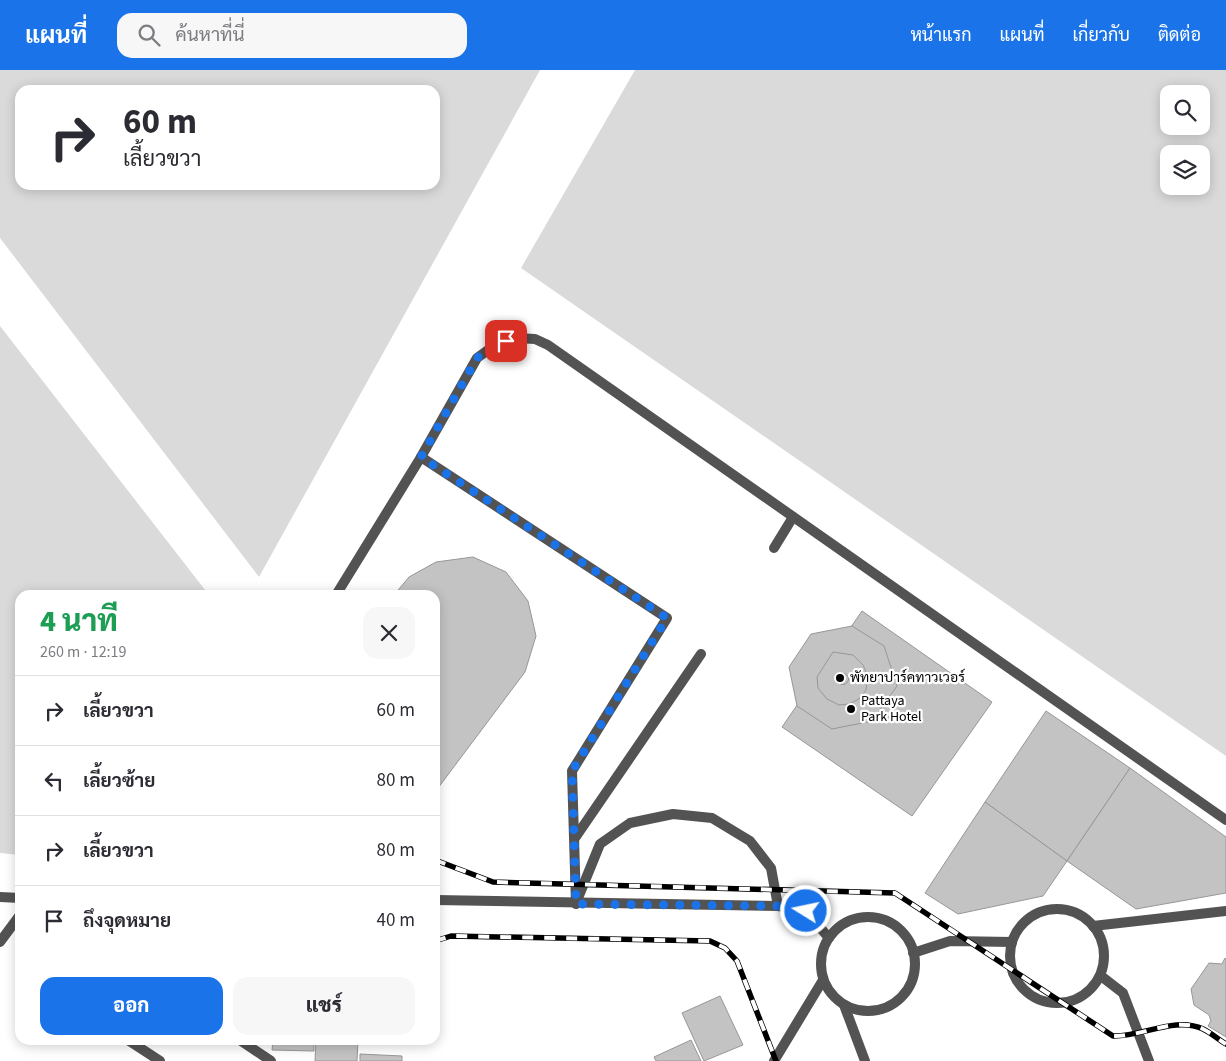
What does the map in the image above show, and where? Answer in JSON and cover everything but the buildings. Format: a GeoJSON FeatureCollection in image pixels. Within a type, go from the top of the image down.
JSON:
{"type":"FeatureCollection","features":[{"type":"Feature","properties":{"kind":"street"},"geometry":{"type":"LineString","coordinates":[[339,590],[421,457],[477,358],[495,345],[516,338],[535,339],[548,345],[1226,820]]}},
{"type":"Feature","properties":{"kind":"street"},"geometry":{"type":"LineString","coordinates":[[421,457],[667,618],[572,771],[576,904]]}},
{"type":"Feature","properties":{"kind":"street"},"geometry":{"type":"LineString","coordinates":[[774,548],[794,517]]}},
{"type":"Feature","properties":{"kind":"street"},"geometry":{"type":"LineString","coordinates":[[575,838],[702,654]]}},
{"type":"Feature","properties":{"kind":"street"},"geometry":{"type":"LineString","coordinates":[[576,904],[600,844],[630,824],[673,814],[712,818],[750,841],[771,868],[778,906]]}},
{"type":"Feature","properties":{"kind":"street"},"geometry":{"type":"LineString","coordinates":[[0,897],[15,898]]}},
{"type":"Feature","properties":{"kind":"street"},"geometry":{"type":"LineString","coordinates":[[440,900],[576,904],[778,906],[806,911],[829,938]]}},
{"type":"Feature","properties":{"kind":"street"},"geometry":{"type":"LineString","coordinates":[[1053,909],[1070,910],[1080,915],[1093,926],[1103,945],[1101,976],[1089,992],[1075,1000],[1055,1003],[1033,996],[1020,985],[1013,972],[1010,956],[1012,942],[1026,921],[1040,912],[1053,909]]}},
{"type":"Feature","properties":{"kind":"street"},"geometry":{"type":"LineString","coordinates":[[1093,926],[1226,911]]}},
{"type":"Feature","properties":{"kind":"street"},"geometry":{"type":"LineString","coordinates":[[863,917],[880,918],[891,923],[904,934],[913,954],[914,970],[909,987],[899,1000],[886,1008],[865,1012],[844,1005],[831,994],[823,980],[821,964],[823,950],[829,938],[849,920],[863,917]]}},
{"type":"Feature","properties":{"kind":"street"},"geometry":{"type":"LineString","coordinates":[[0,942],[15,922]]}},
{"type":"Feature","properties":{"kind":"street"},"geometry":{"type":"LineString","coordinates":[[913,954],[950,941],[1012,942]]}},
{"type":"Feature","properties":{"kind":"street"},"geometry":{"type":"LineString","coordinates":[[1101,976],[1123,993],[1150,1061]]}},
{"type":"Feature","properties":{"kind":"street"},"geometry":{"type":"LineString","coordinates":[[774,1061],[823,980]]}},
{"type":"Feature","properties":{"kind":"street"},"geometry":{"type":"LineString","coordinates":[[844,1005],[865,1061]]}},
{"type":"Feature","properties":{"kind":"street"},"geometry":{"type":"LineString","coordinates":[[136,1045],[160,1061]]}},
{"type":"Feature","properties":{"kind":"street"},"geometry":{"type":"LineString","coordinates":[[247,1045],[271,1061]]}},
{"type":"Feature","properties":{"kind":"shaded area"},"geometry":{"type":"Polygon","coordinates":[[[0,70],[540,70],[259,577],[0,238],[0,70]]]}},
{"type":"Feature","properties":{"kind":"shaded area"},"geometry":{"type":"Polygon","coordinates":[[[635,70],[1226,70],[1226,756],[521,268],[635,70]]]}},
{"type":"Feature","properties":{"kind":"shaded area"},"geometry":{"type":"Polygon","coordinates":[[[0,326],[205,590],[15,590],[15,854],[0,853],[0,326]]]}},
{"type":"Feature","properties":{"kind":"railway"},"geometry":{"type":"LineString","coordinates":[[440,862],[493,882],[895,893],[1113,1036],[1135,1034],[1181,1025],[1203,1029],[1226,1044]]}},
{"type":"Feature","properties":{"kind":"railway"},"geometry":{"type":"LineString","coordinates":[[440,939],[451,936],[710,941],[725,948],[737,961],[776,1061]]}},
{"type":"Feature","properties":{"kind":"place","name":"พัทยาปาร์คทาวเวอร์"},"geometry":{"type":"Point","coordinates":[840,678]}},
{"type":"Feature","properties":{"kind":"place","name":"Pattaya Park Hotel"},"geometry":{"type":"Point","coordinates":[851,709]}},
{"type":"Feature","properties":{"kind":"route"},"geometry":{"type":"LineString","coordinates":[[506,341],[495,345],[477,358],[421,457],[667,618],[572,771],[576,904],[778,906],[806,911]]}}]}
